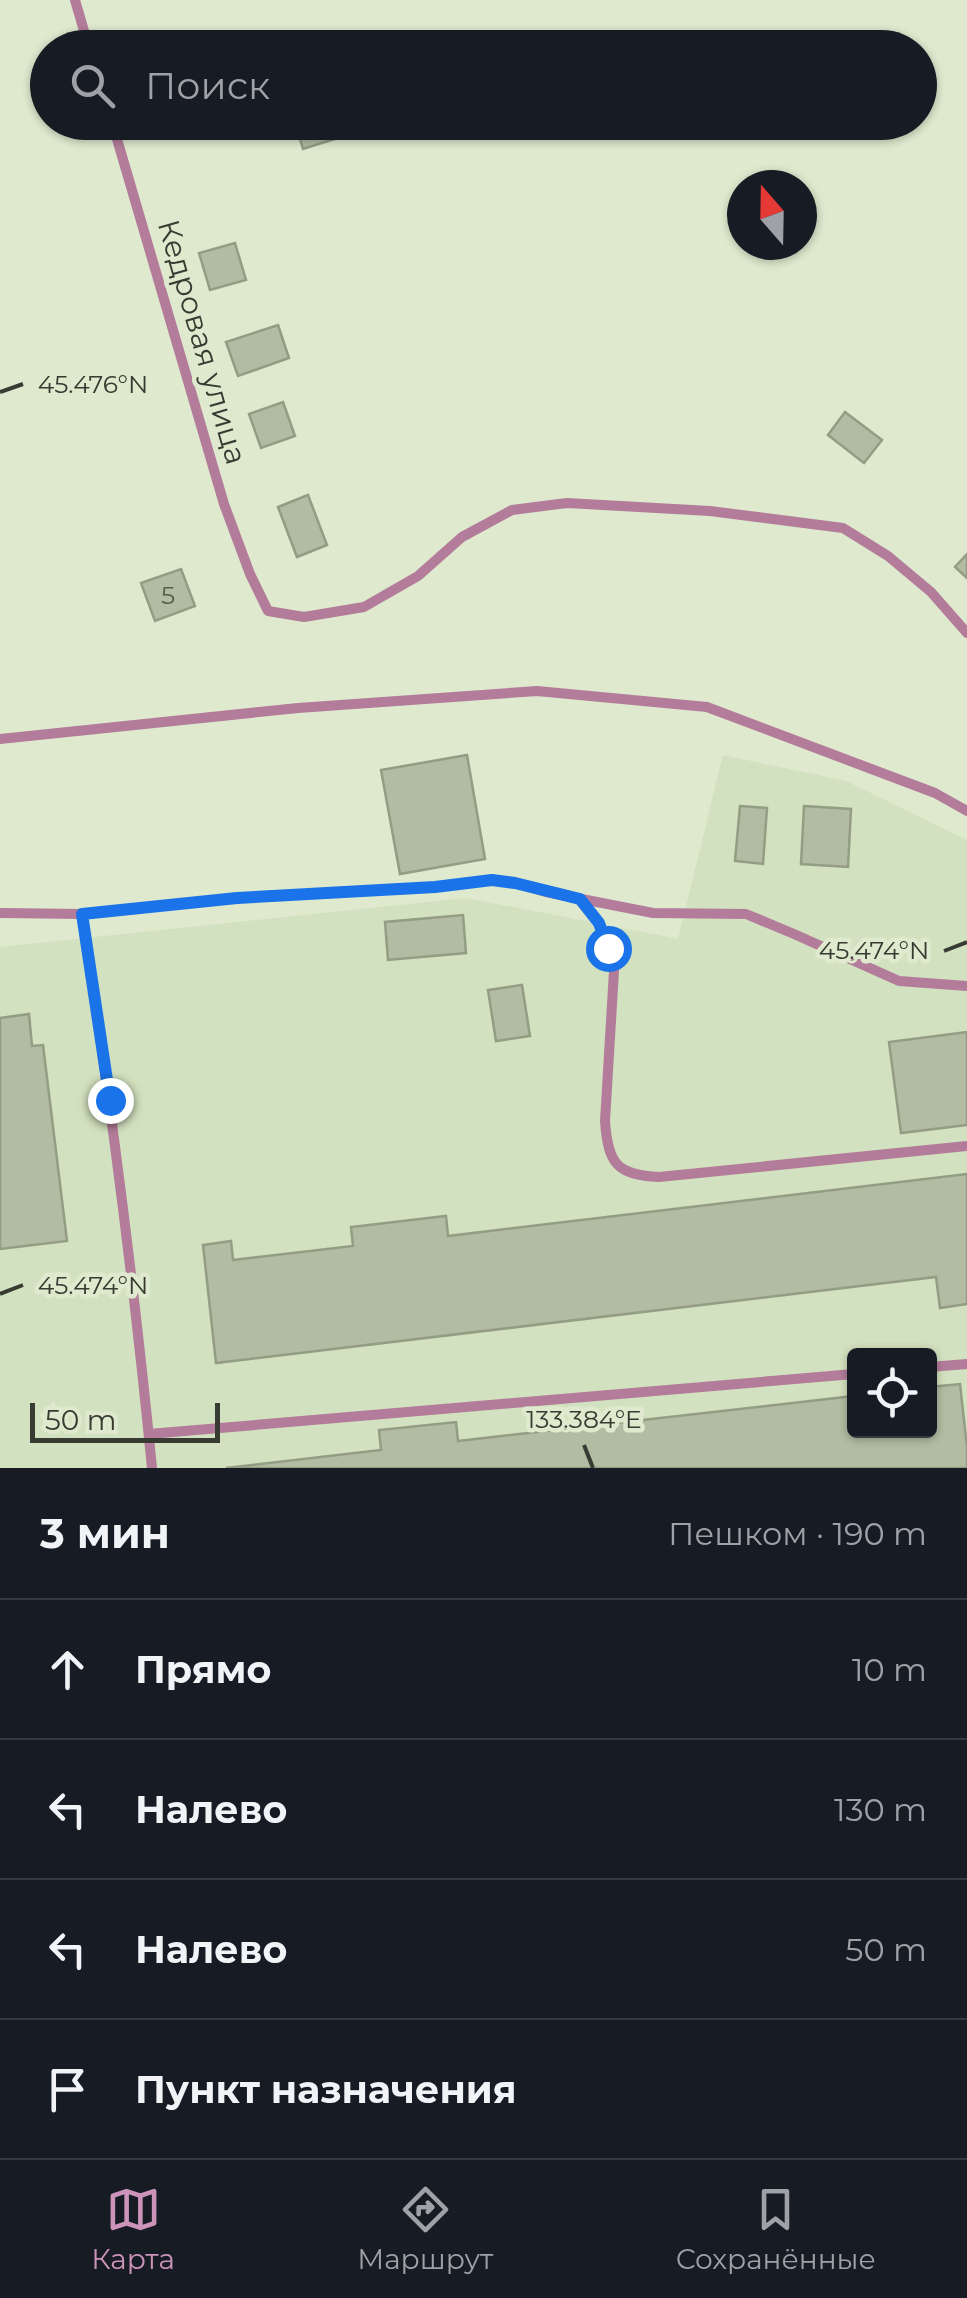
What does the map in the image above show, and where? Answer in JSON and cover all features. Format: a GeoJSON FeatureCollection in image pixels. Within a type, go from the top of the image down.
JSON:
{"type":"FeatureCollection","features":[{"type":"Feature","properties":{"kind":"lane"},"geometry":{"type":"LineString","coordinates":[[75,0],[84,30]]}},
{"type":"Feature","properties":{"kind":"lane","name":"Кедровая улица"},"geometry":{"type":"LineString","coordinates":[[117,140],[224,504],[268,611],[304,617],[364,606],[418,576],[462,537],[512,510],[567,503],[710,511],[843,528],[888,556],[931,592],[967,632]]}},
{"type":"Feature","properties":{"kind":"lane"},"geometry":{"type":"LineString","coordinates":[[0,739],[298,708],[536,691],[707,706],[934,793],[967,811]]}},
{"type":"Feature","properties":{"kind":"lane"},"geometry":{"type":"LineString","coordinates":[[0,910],[82,914],[237,898],[492,880],[653,912],[746,914],[899,982],[967,986]]}},
{"type":"Feature","properties":{"kind":"lane"},"geometry":{"type":"LineString","coordinates":[[580,899],[599,923],[614,971],[606,1137],[622,1170],[635,1176],[659,1177],[967,1146]]}},
{"type":"Feature","properties":{"kind":"lane"},"geometry":{"type":"LineString","coordinates":[[82,914],[113,1118],[152,1468]]}},
{"type":"Feature","properties":{"kind":"lane"},"geometry":{"type":"LineString","coordinates":[[937,1366],[967,1364]]}},
{"type":"Feature","properties":{"kind":"lane"},"geometry":{"type":"LineString","coordinates":[[149,1434],[847,1375]]}},
{"type":"Feature","properties":{"kind":"shaded area"},"geometry":{"type":"Polygon","coordinates":[[[723,755],[846,781],[967,840],[967,1468],[0,1468],[0,947],[466,898],[678,939],[723,755]]]}},
{"type":"Feature","properties":{"kind":"building"},"geometry":{"type":"Polygon","coordinates":[[[300,140],[332,140],[303,149],[300,140]]]}},
{"type":"Feature","properties":{"kind":"building"},"geometry":{"type":"Polygon","coordinates":[[[235,243],[246,280],[210,290],[199,253],[235,243]]]}},
{"type":"Feature","properties":{"kind":"building"},"geometry":{"type":"Polygon","coordinates":[[[278,325],[289,358],[238,376],[226,342],[278,325]]]}},
{"type":"Feature","properties":{"kind":"building"},"geometry":{"type":"Polygon","coordinates":[[[283,402],[295,436],[261,448],[249,414],[283,402]]]}},
{"type":"Feature","properties":{"kind":"building"},"geometry":{"type":"Polygon","coordinates":[[[845,412],[882,440],[864,463],[828,435],[845,412]]]}},
{"type":"Feature","properties":{"kind":"building"},"geometry":{"type":"Polygon","coordinates":[[[308,495],[327,545],[297,557],[278,507],[308,495]]]}},
{"type":"Feature","properties":{"kind":"building"},"geometry":{"type":"Polygon","coordinates":[[[967,554],[967,578],[955,567],[967,554]]]}},
{"type":"Feature","properties":{"kind":"building"},"geometry":{"type":"Polygon","coordinates":[[[181,569],[195,606],[155,621],[141,583],[181,569]]]}},
{"type":"Feature","properties":{"kind":"building"},"geometry":{"type":"Polygon","coordinates":[[[467,755],[485,859],[400,874],[381,770],[467,755]]]}},
{"type":"Feature","properties":{"kind":"building"},"geometry":{"type":"Polygon","coordinates":[[[740,806],[767,808],[763,864],[735,861],[740,806]]]}},
{"type":"Feature","properties":{"kind":"building"},"geometry":{"type":"Polygon","coordinates":[[[804,806],[851,809],[848,867],[801,864],[804,806]]]}},
{"type":"Feature","properties":{"kind":"building"},"geometry":{"type":"Polygon","coordinates":[[[463,915],[466,953],[388,960],[385,922],[463,915]]]}},
{"type":"Feature","properties":{"kind":"building"},"geometry":{"type":"Polygon","coordinates":[[[522,985],[530,1036],[496,1041],[488,990],[522,985]]]}},
{"type":"Feature","properties":{"kind":"building"},"geometry":{"type":"Polygon","coordinates":[[[29,1014],[32,1046],[43,1045],[67,1241],[0,1249],[0,1018],[29,1014]]]}},
{"type":"Feature","properties":{"kind":"building"},"geometry":{"type":"Polygon","coordinates":[[[967,1032],[967,1125],[901,1133],[889,1042],[967,1032]]]}},
{"type":"Feature","properties":{"kind":"building"},"geometry":{"type":"Polygon","coordinates":[[[967,1174],[967,1304],[940,1308],[936,1277],[216,1363],[203,1245],[231,1241],[233,1260],[353,1246],[351,1227],[446,1216],[448,1236],[967,1174]]]}},
{"type":"Feature","properties":{"kind":"building"},"geometry":{"type":"Polygon","coordinates":[[[960,1384],[967,1468],[226,1468],[381,1450],[379,1430],[456,1422],[458,1441],[847,1397],[847,1438],[937,1438],[937,1386],[960,1384]]]}},
{"type":"Feature","properties":{"kind":"route"},"geometry":{"type":"LineString","coordinates":[[110,1100],[82,914],[237,898],[492,880],[580,899],[599,923],[608,948]]}}]}
